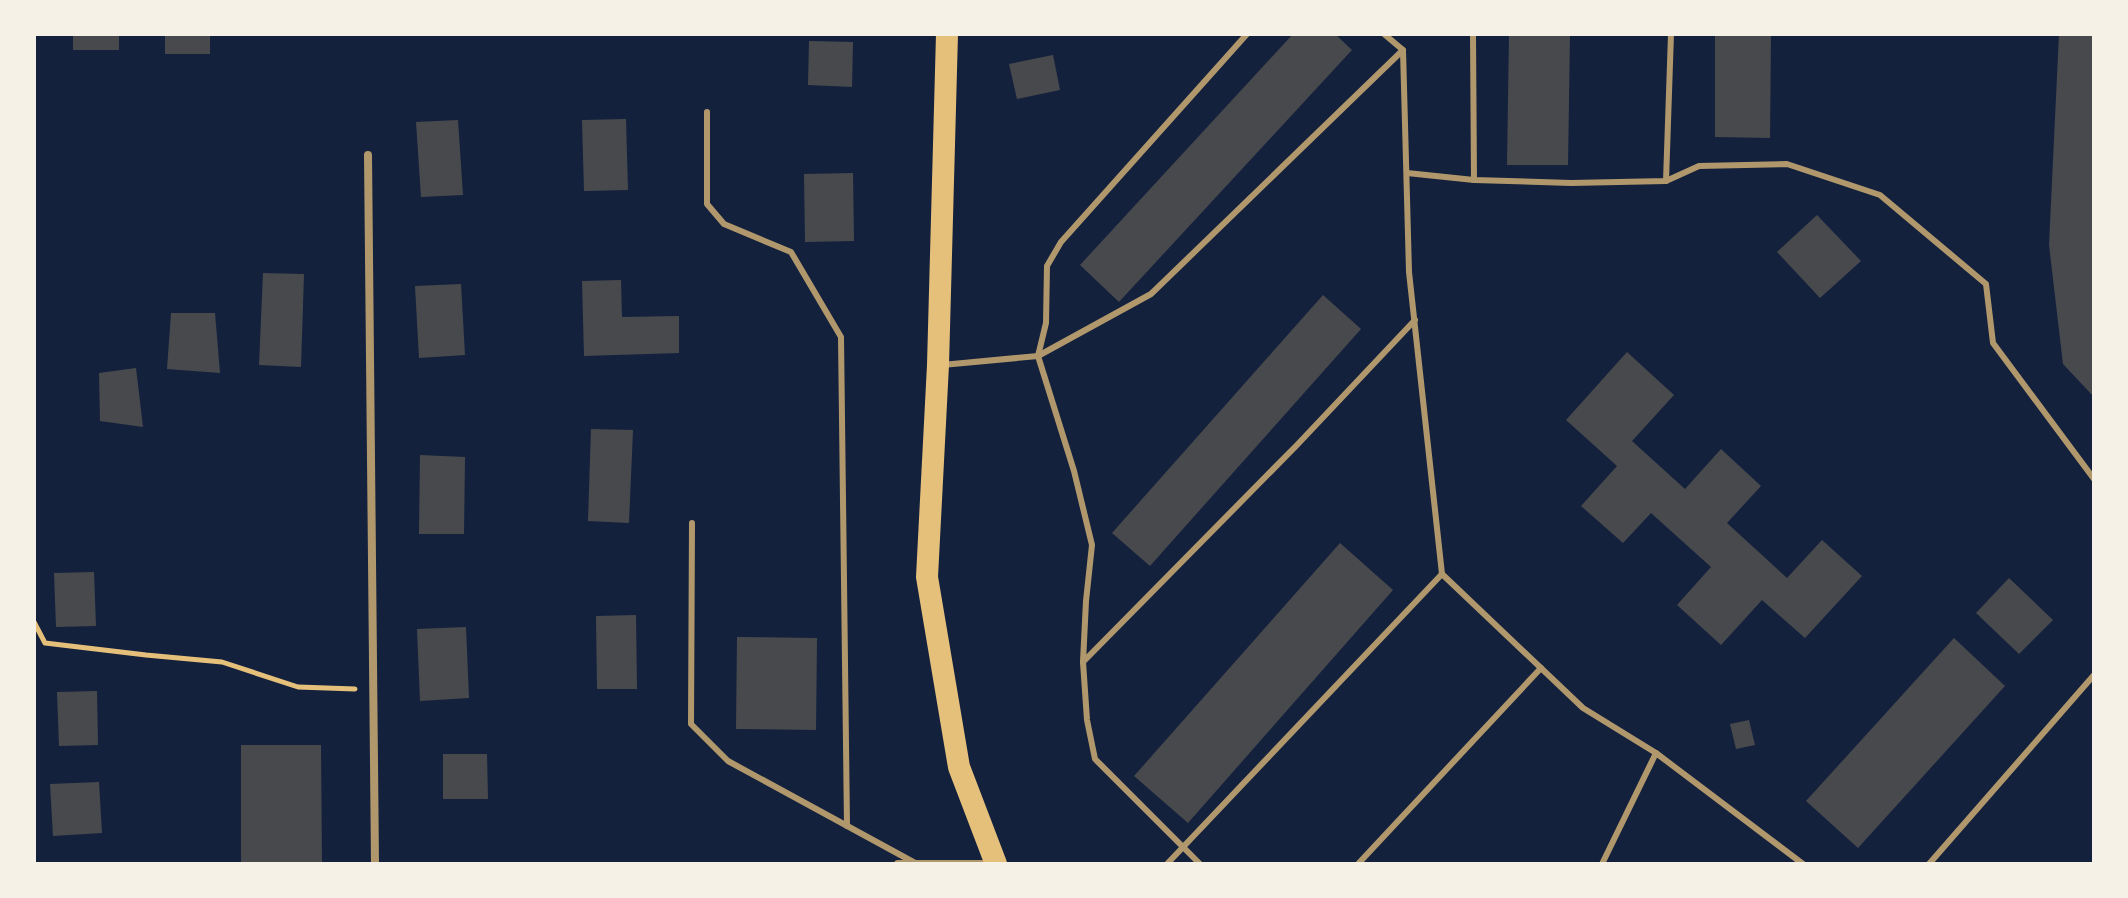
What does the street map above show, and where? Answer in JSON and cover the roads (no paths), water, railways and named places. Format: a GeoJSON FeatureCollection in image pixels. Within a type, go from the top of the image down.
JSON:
{"type":"FeatureCollection","features":[{"type":"Feature","properties":{"kind":"highway"},"geometry":{"type":"LineString","coordinates":[[947,34],[938,365],[927,577],[959,767],[996,864]]}},
{"type":"Feature","properties":{"kind":"street"},"geometry":{"type":"LineString","coordinates":[[368,155],[375,864]]}},
{"type":"Feature","properties":{"kind":"street"},"geometry":{"type":"LineString","coordinates":[[898,864],[996,864]]}},
{"type":"Feature","properties":{"kind":"lane"},"geometry":{"type":"LineString","coordinates":[[1200,864],[1095,759],[1087,720],[1083,662],[1092,545],[1074,471],[1038,356],[1046,323],[1047,266],[1061,242],[1247,34]]}},
{"type":"Feature","properties":{"kind":"lane"},"geometry":{"type":"LineString","coordinates":[[1384,34],[1403,50],[1409,272],[1442,574],[1583,708],[1656,753],[1803,864]]}},
{"type":"Feature","properties":{"kind":"lane"},"geometry":{"type":"LineString","coordinates":[[1473,34],[1474,180]]}},
{"type":"Feature","properties":{"kind":"lane"},"geometry":{"type":"LineString","coordinates":[[1666,181],[1671,34]]}},
{"type":"Feature","properties":{"kind":"lane"},"geometry":{"type":"LineString","coordinates":[[938,365],[1038,356],[1151,294],[1403,50]]}},
{"type":"Feature","properties":{"kind":"lane"},"geometry":{"type":"LineString","coordinates":[[707,112],[707,204],[724,224],[791,252],[841,337],[847,826]]}},
{"type":"Feature","properties":{"kind":"lane"},"geometry":{"type":"LineString","coordinates":[[1407,173],[1474,180],[1571,183],[1666,181],[1699,166],[1787,164],[1880,195],[1986,284],[1993,343],[2094,479]]}},
{"type":"Feature","properties":{"kind":"lane"},"geometry":{"type":"LineString","coordinates":[[1083,662],[1297,445],[1415,320]]}},
{"type":"Feature","properties":{"kind":"lane"},"geometry":{"type":"LineString","coordinates":[[692,523],[691,724],[728,761],[918,864]]}},
{"type":"Feature","properties":{"kind":"lane"},"geometry":{"type":"LineString","coordinates":[[1167,864],[1442,574]]}},
{"type":"Feature","properties":{"kind":"lane"},"geometry":{"type":"LineString","coordinates":[[1358,864],[1541,668]]}},
{"type":"Feature","properties":{"kind":"lane"},"geometry":{"type":"LineString","coordinates":[[1929,864],[2094,675]]}},
{"type":"Feature","properties":{"kind":"lane"},"geometry":{"type":"LineString","coordinates":[[1602,864],[1656,753]]}}]}
